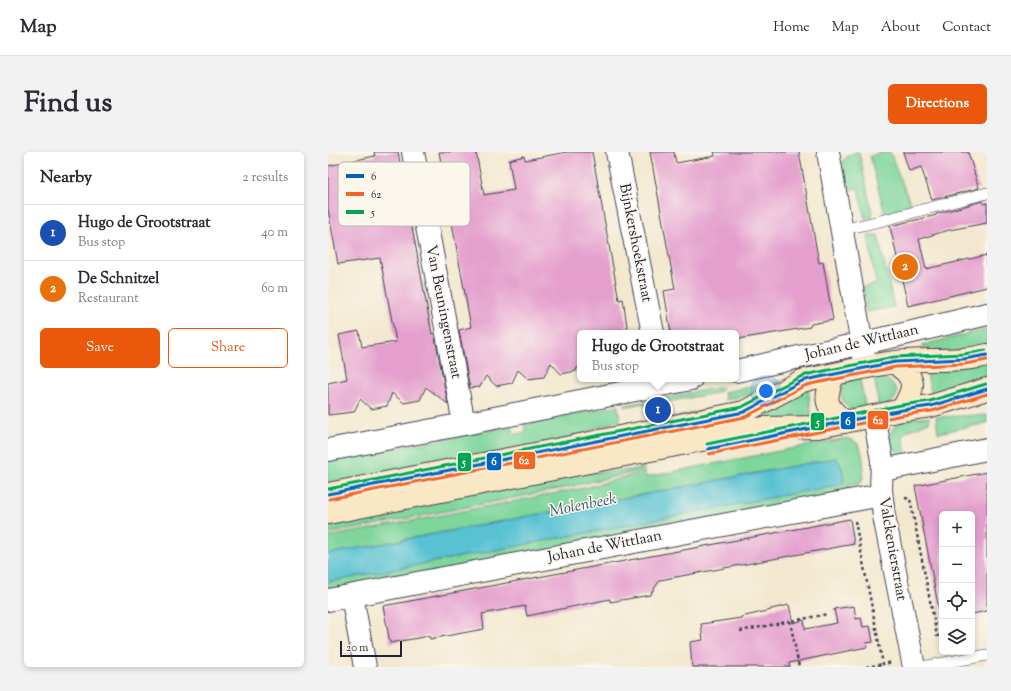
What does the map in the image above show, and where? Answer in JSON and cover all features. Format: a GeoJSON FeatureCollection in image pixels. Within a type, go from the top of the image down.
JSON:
{"type":"FeatureCollection","features":[{"type":"Feature","properties":{"kind":"main road","name":"Johan de Wittlaan"},"geometry":{"type":"LineString","coordinates":[[328,494],[744,412],[802,381],[894,362],[947,360],[987,355]]}},
{"type":"Feature","properties":{"kind":"main road","name":"Johan de Wittlaan"},"geometry":{"type":"LineString","coordinates":[[894,362],[908,375],[913,387],[911,395],[902,410]]}},
{"type":"Feature","properties":{"kind":"main road","name":"Johan de Wittlaan"},"geometry":{"type":"LineString","coordinates":[[833,375],[828,390],[827,400],[831,410],[844,422]]}},
{"type":"Feature","properties":{"kind":"main road"},"geometry":{"type":"LineString","coordinates":[[328,513],[763,428],[818,426],[931,406],[987,389]]}},
{"type":"Feature","properties":{"kind":"main road"},"geometry":{"type":"LineString","coordinates":[[960,397],[987,400]]}},
{"type":"Feature","properties":{"kind":"street","name":"Van Beuningenstraat"},"geometry":{"type":"LineString","coordinates":[[413,152],[415,162]]}},
{"type":"Feature","properties":{"kind":"street","name":"Bijnkershoekstraat"},"geometry":{"type":"LineString","coordinates":[[617,152],[652,330]]}},
{"type":"Feature","properties":{"kind":"street"},"geometry":{"type":"LineString","coordinates":[[828,152],[866,368]]}},
{"type":"Feature","properties":{"kind":"street","name":"Van Beuningenstraat"},"geometry":{"type":"LineString","coordinates":[[427,226],[464,424]]}},
{"type":"Feature","properties":{"kind":"street","name":"Johan de Wittlaan"},"geometry":{"type":"LineString","coordinates":[[739,369],[904,334],[987,314]]}},
{"type":"Feature","properties":{"kind":"street"},"geometry":{"type":"LineString","coordinates":[[328,450],[464,424],[662,382]]}},
{"type":"Feature","properties":{"kind":"street","name":"Valckenierstraat"},"geometry":{"type":"LineString","coordinates":[[874,416],[882,460],[883,470],[881,495],[884,516],[916,664]]}},
{"type":"Feature","properties":{"kind":"street"},"geometry":{"type":"LineString","coordinates":[[883,470],[987,449]]}},
{"type":"Feature","properties":{"kind":"street","name":"Johan de Wittlaan"},"geometry":{"type":"LineString","coordinates":[[328,600],[881,495]]}},
{"type":"Feature","properties":{"kind":"street"},"geometry":{"type":"LineString","coordinates":[[352,596],[365,667]]}},
{"type":"Feature","properties":{"kind":"lane"},"geometry":{"type":"LineString","coordinates":[[841,230],[987,193]]}},
{"type":"Feature","properties":{"kind":"lane"},"geometry":{"type":"LineString","coordinates":[[916,664],[987,655]]}},
{"type":"Feature","properties":{"kind":"path","name":"Valckenierstraat"},"geometry":{"type":"LineString","coordinates":[[906,465],[903,484],[905,499],[910,499],[937,636],[939,636]]}},
{"type":"Feature","properties":{"kind":"path","name":"Valckenierstraat"},"geometry":{"type":"LineString","coordinates":[[851,501],[883,664]]}},
{"type":"Feature","properties":{"kind":"path"},"geometry":{"type":"LineString","coordinates":[[740,631],[828,614]]}},
{"type":"Feature","properties":{"kind":"path"},"geometry":{"type":"LineString","coordinates":[[790,621],[799,667]]}},
{"type":"Feature","properties":{"kind":"path"},"geometry":{"type":"LineString","coordinates":[[866,667],[883,664],[916,664]]}},
{"type":"Feature","properties":{"kind":"green space"},"geometry":{"type":"Polygon","coordinates":[[[859,152],[873,217],[865,219],[858,188],[843,191],[840,173],[840,168],[845,159],[849,155],[859,152]]]}},
{"type":"Feature","properties":{"kind":"green space"},"geometry":{"type":"Polygon","coordinates":[[[882,152],[890,152],[912,208],[885,215],[870,156],[882,152]]]}},
{"type":"Feature","properties":{"kind":"green space"},"geometry":{"type":"Polygon","coordinates":[[[878,235],[894,307],[866,312],[862,287],[876,284],[868,236],[878,235]]]}},
{"type":"Feature","properties":{"kind":"green space"},"geometry":{"type":"Polygon","coordinates":[[[987,329],[987,346],[950,352],[922,348],[922,345],[987,329]]]}},
{"type":"Feature","properties":{"kind":"green space"},"geometry":{"type":"Polygon","coordinates":[[[987,361],[987,378],[951,387],[932,396],[925,366],[987,361]]]}},
{"type":"Feature","properties":{"kind":"green space"},"geometry":{"type":"Polygon","coordinates":[[[859,375],[866,410],[858,411],[850,409],[844,403],[841,391],[842,387],[847,381],[859,375]]]}},
{"type":"Feature","properties":{"kind":"green space"},"geometry":{"type":"Polygon","coordinates":[[[874,375],[892,383],[896,391],[893,401],[879,408],[874,375]]]}},
{"type":"Feature","properties":{"kind":"green space"},"geometry":{"type":"Polygon","coordinates":[[[789,379],[763,392],[725,400],[724,392],[789,379]]]}},
{"type":"Feature","properties":{"kind":"green space"},"geometry":{"type":"Polygon","coordinates":[[[721,387],[722,389],[716,393],[644,406],[644,403],[624,407],[624,405],[721,387]]]}},
{"type":"Feature","properties":{"kind":"green space"},"geometry":{"type":"Polygon","coordinates":[[[808,387],[812,421],[328,497],[808,387]]]}},
{"type":"Feature","properties":{"kind":"green space"},"geometry":{"type":"Polygon","coordinates":[[[618,406],[620,420],[549,445],[328,487],[328,461],[512,426],[514,434],[526,433],[524,424],[618,406]]]}},
{"type":"Feature","properties":{"kind":"green space"},"geometry":{"type":"Polygon","coordinates":[[[987,415],[987,423],[938,433],[936,417],[987,415]]]}},
{"type":"Feature","properties":{"kind":"green space"},"geometry":{"type":"Polygon","coordinates":[[[929,417],[929,422],[906,432],[903,436],[906,454],[899,453],[891,446],[890,435],[892,430],[901,421],[929,417]]]}},
{"type":"Feature","properties":{"kind":"green space"},"geometry":{"type":"Polygon","coordinates":[[[846,438],[858,444],[862,452],[863,463],[861,483],[848,486],[849,495],[328,593],[328,582],[842,484],[844,477],[842,467],[836,458],[328,554],[328,537],[588,487],[644,472],[646,477],[846,438]]]}},
{"type":"Feature","properties":{"kind":"green space"},"geometry":{"type":"Polygon","coordinates":[[[644,467],[644,470],[559,489],[328,534],[328,517],[537,477],[630,470],[644,467]]]}},
{"type":"Feature","properties":{"kind":"water","name":"Molenbeek"},"geometry":{"type":"Polygon","coordinates":[[[836,458],[840,464],[844,477],[843,484],[328,582],[328,554],[836,458]]]}},
{"type":"Feature","properties":{"kind":"building"},"geometry":{"type":"Polygon","coordinates":[[[374,152],[398,152],[400,162],[347,162],[375,156],[374,152]]]}},
{"type":"Feature","properties":{"kind":"building"},"geometry":{"type":"Polygon","coordinates":[[[439,152],[476,152],[484,195],[514,190],[509,160],[524,156],[525,160],[567,152],[592,152],[619,300],[623,299],[628,330],[577,330],[576,371],[561,374],[551,363],[544,377],[528,379],[518,370],[512,383],[496,386],[486,376],[480,387],[470,388],[459,330],[471,327],[453,226],[470,226],[470,162],[441,162],[439,152]]]}},
{"type":"Feature","properties":{"kind":"building"},"geometry":{"type":"Polygon","coordinates":[[[650,152],[674,152],[676,163],[715,156],[714,152],[799,152],[819,263],[823,262],[833,320],[811,324],[810,327],[739,339],[739,330],[670,330],[664,291],[675,289],[650,152]]]}},
{"type":"Feature","properties":{"kind":"building"},"geometry":{"type":"Polygon","coordinates":[[[903,152],[968,152],[979,188],[932,200],[921,167],[909,171],[903,152]]]}},
{"type":"Feature","properties":{"kind":"building"},"geometry":{"type":"Polygon","coordinates":[[[338,164],[338,226],[412,226],[432,334],[434,333],[448,404],[426,387],[420,400],[404,403],[392,393],[387,406],[371,409],[360,399],[354,412],[328,415],[328,383],[347,379],[339,335],[359,331],[362,347],[396,342],[380,258],[338,264],[328,209],[328,166],[338,164]]]}},
{"type":"Feature","properties":{"kind":"building"},"geometry":{"type":"Polygon","coordinates":[[[983,201],[983,204],[987,203],[987,223],[949,230],[919,239],[926,269],[987,255],[987,287],[908,306],[890,226],[933,216],[983,201]]]}},
{"type":"Feature","properties":{"kind":"building"},"geometry":{"type":"Polygon","coordinates":[[[987,472],[987,611],[975,613],[975,511],[939,511],[939,610],[915,486],[987,472]]]}},
{"type":"Feature","properties":{"kind":"building"},"geometry":{"type":"Polygon","coordinates":[[[850,519],[854,544],[660,580],[650,595],[610,602],[610,599],[527,616],[525,606],[482,614],[484,629],[430,639],[429,636],[390,643],[383,606],[850,519]]]}},
{"type":"Feature","properties":{"kind":"building"},"geometry":{"type":"Polygon","coordinates":[[[789,605],[793,623],[804,620],[805,629],[837,623],[834,609],[854,606],[856,619],[861,618],[863,627],[870,626],[873,642],[866,643],[867,647],[789,663],[790,667],[692,667],[690,642],[703,640],[701,624],[741,618],[789,605]]]}},
{"type":"Feature","properties":{"kind":"transit line","name":"5"},"geometry":{"type":"LineString","coordinates":[[328,489],[742,407],[800,377],[809,374],[894,357],[964,354],[986,350]]}},
{"type":"Feature","properties":{"kind":"transit line","name":"6"},"geometry":{"type":"LineString","coordinates":[[328,494],[744,412],[802,381],[810,379],[895,362],[964,359],[987,355]]}},
{"type":"Feature","properties":{"kind":"transit line","name":"62"},"geometry":{"type":"LineString","coordinates":[[329,499],[745,417],[804,386],[811,384],[896,367],[965,364],[987,360]]}},
{"type":"Feature","properties":{"kind":"transit line","name":"5"},"geometry":{"type":"LineString","coordinates":[[707,444],[901,405],[930,401],[986,384]]}},
{"type":"Feature","properties":{"kind":"transit line","name":"6"},"geometry":{"type":"LineString","coordinates":[[708,449],[902,410],[931,406],[987,389]]}},
{"type":"Feature","properties":{"kind":"transit line","name":"62"},"geometry":{"type":"LineString","coordinates":[[709,454],[903,415],[932,411],[987,394]]}},
{"type":"Feature","properties":{"kind":"place","name":"De Schnitzel"},"geometry":{"type":"Point","coordinates":[905,267]}},
{"type":"Feature","properties":{"kind":"place","name":"Hugo de Grootstraat"},"geometry":{"type":"Point","coordinates":[658,410]}}]}
